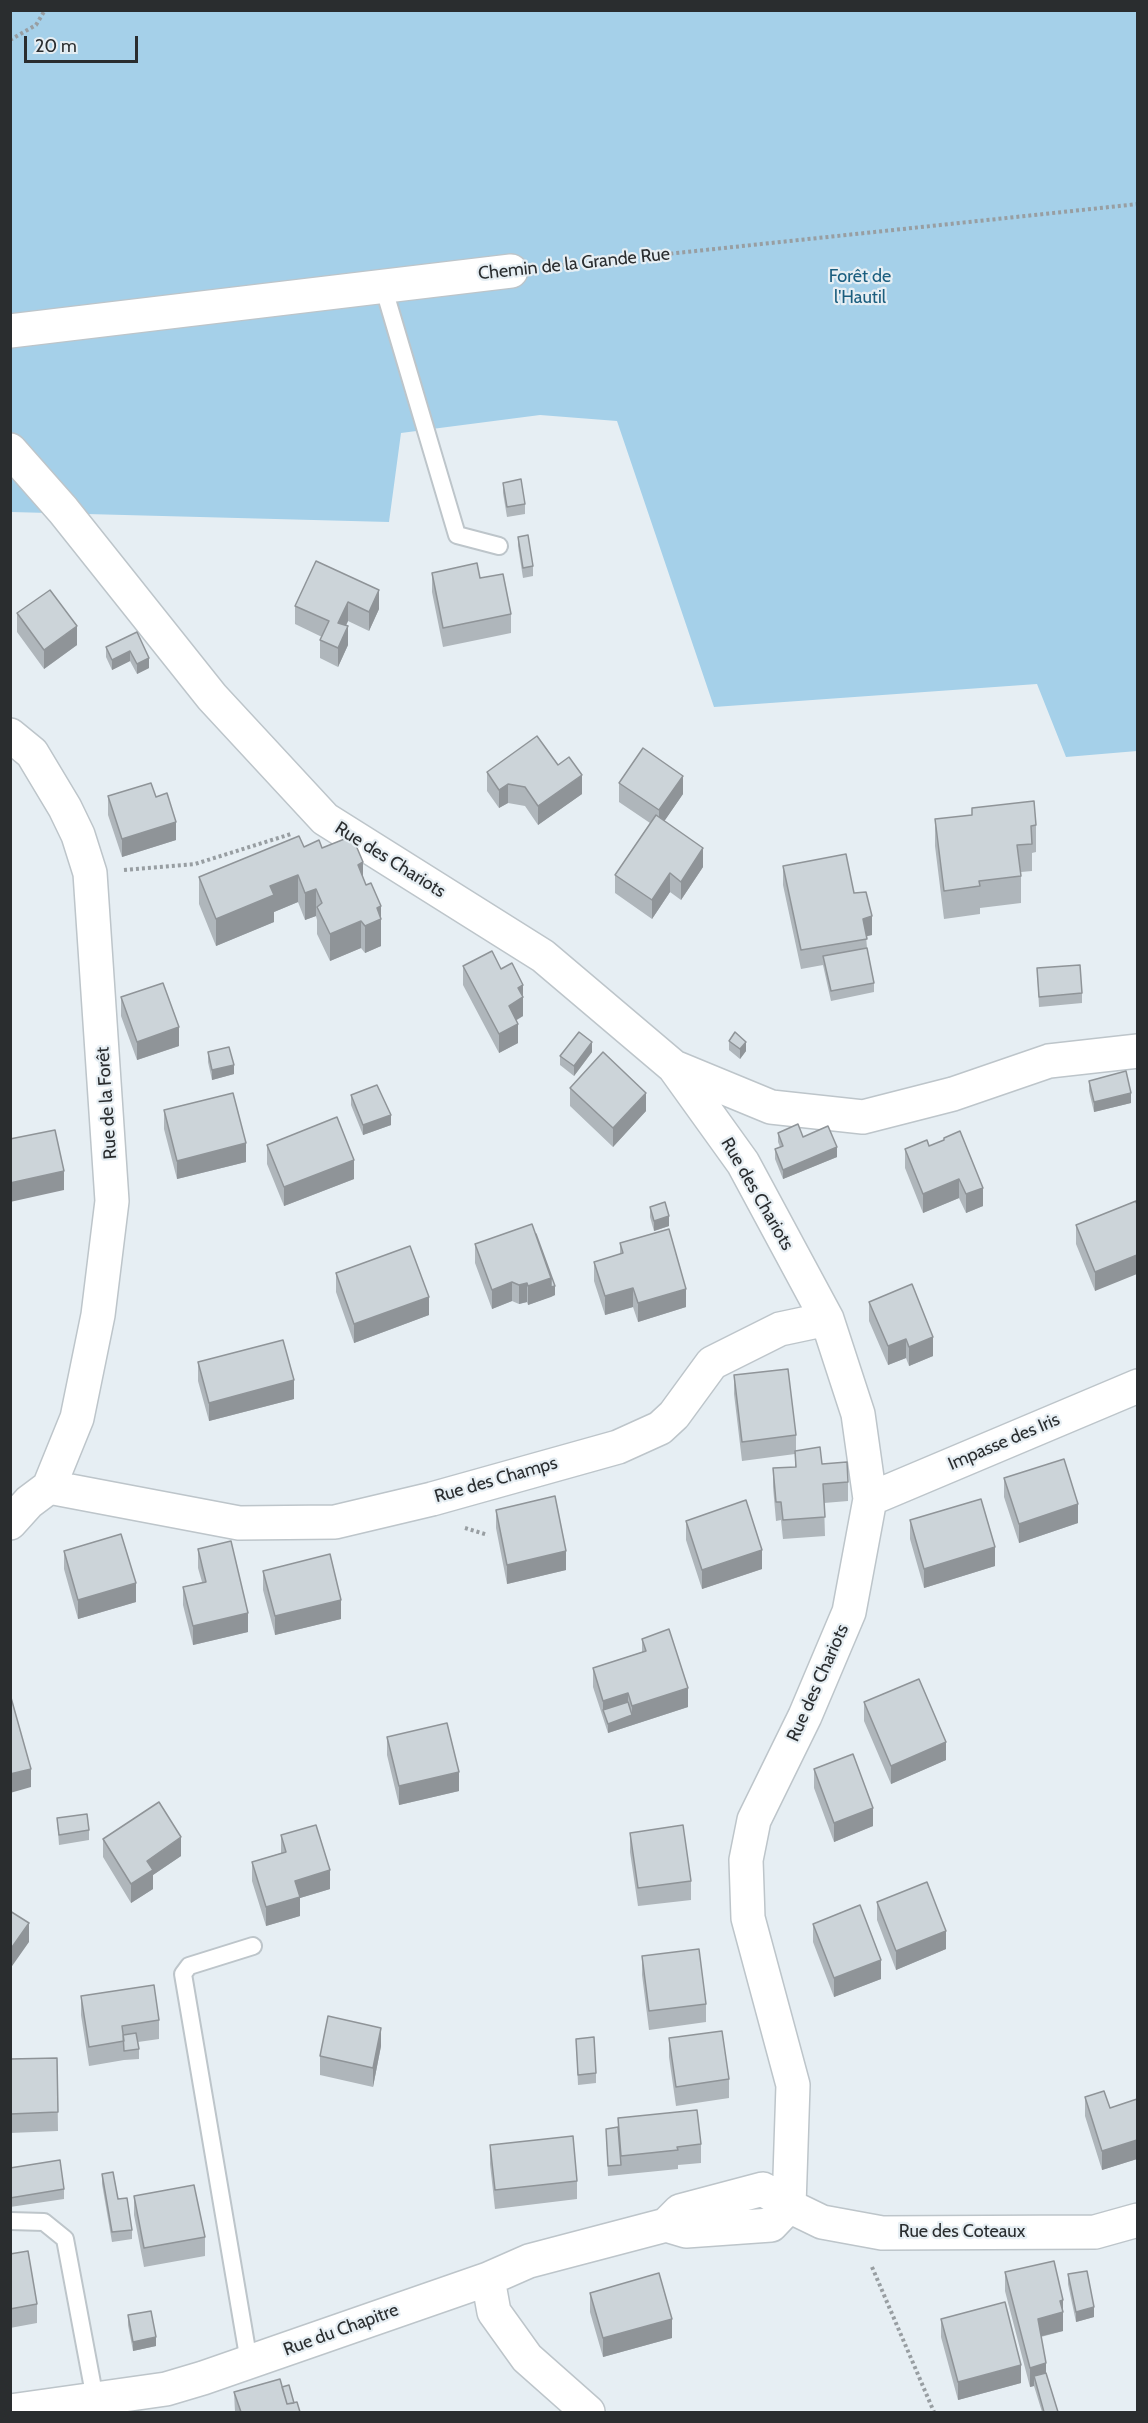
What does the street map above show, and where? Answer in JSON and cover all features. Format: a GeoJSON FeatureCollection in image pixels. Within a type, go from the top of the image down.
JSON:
{"type":"FeatureCollection","features":[{"type":"Feature","properties":{"kind":"street","name":"Chemin de la Grande Rue"},"geometry":{"type":"LineString","coordinates":[[10,332],[511,271]]}},
{"type":"Feature","properties":{"kind":"street","name":"Rue des Chariots"},"geometry":{"type":"LineString","coordinates":[[10,450],[63,510],[212,697],[325,819],[543,956],[674,1067],[743,1163],[827,1319],[858,1414],[870,1499],[849,1612],[805,1716],[754,1820],[746,1860],[748,1918],[793,2085],[789,2206]]}},
{"type":"Feature","properties":{"kind":"street","name":"Rue de la Forêt"},"geometry":{"type":"LineString","coordinates":[[10,735],[32,753],[65,808],[78,835],[90,873],[112,1202],[98,1316],[77,1418],[49,1487],[29,1502],[10,1523]]}},
{"type":"Feature","properties":{"kind":"street"},"geometry":{"type":"LineString","coordinates":[[674,1067],[771,1107],[863,1117],[954,1094],[1049,1061],[1137,1051]]}},
{"type":"Feature","properties":{"kind":"street","name":"Rue des Champs"},"geometry":{"type":"LineString","coordinates":[[49,1487],[239,1523],[335,1521],[411,1504],[618,1447],[660,1428],[674,1415],[712,1363],[780,1329],[827,1319]]}},
{"type":"Feature","properties":{"kind":"street","name":"Impasse des Iris"},"geometry":{"type":"LineString","coordinates":[[870,1499],[1137,1386]]}},
{"type":"Feature","properties":{"kind":"street","name":"Rue du Chapitre"},"geometry":{"type":"LineString","coordinates":[[10,2411],[166,2389],[488,2279],[529,2261],[666,2225],[680,2211],[763,2189],[789,2206]]}},
{"type":"Feature","properties":{"kind":"street","name":"Rue des Coteaux"},"geometry":{"type":"LineString","coordinates":[[789,2206],[822,2222],[882,2233],[1095,2232],[1137,2220]]}},
{"type":"Feature","properties":{"kind":"street"},"geometry":{"type":"LineString","coordinates":[[488,2279],[494,2312],[527,2358],[588,2412]]}},
{"type":"Feature","properties":{"kind":"lane"},"geometry":{"type":"LineString","coordinates":[[383,286],[457,535],[499,546]]}},
{"type":"Feature","properties":{"kind":"lane"},"geometry":{"type":"LineString","coordinates":[[249,2362],[183,1974],[189,1966],[253,1946]]}},
{"type":"Feature","properties":{"kind":"lane"},"geometry":{"type":"LineString","coordinates":[[10,2221],[44,2222],[65,2239],[95,2399]]}},
{"type":"Feature","properties":{"kind":"path"},"geometry":{"type":"LineString","coordinates":[[10,40],[36,25],[45,10]]}},
{"type":"Feature","properties":{"kind":"path","name":"Chemin de la Grande Rue"},"geometry":{"type":"LineString","coordinates":[[511,271],[1137,204]]}},
{"type":"Feature","properties":{"kind":"path"},"geometry":{"type":"LineString","coordinates":[[90,873],[195,864],[277,840],[325,819]]}},
{"type":"Feature","properties":{"kind":"path"},"geometry":{"type":"LineString","coordinates":[[856,2230],[934,2412]]}},
{"type":"Feature","properties":{"kind":"green space","name":"Forêt de l'Hautil"},"geometry":{"type":"Polygon","coordinates":[[[11,11],[1137,11],[1137,751],[1066,757],[1037,684],[714,707],[617,421],[540,415],[401,433],[389,522],[11,512],[11,11]]]}},
{"type":"Feature","properties":{"kind":"building"},"geometry":{"type":"Polygon","coordinates":[[[521,479],[525,504],[507,507],[503,483],[521,479]]]}},
{"type":"Feature","properties":{"kind":"building"},"geometry":{"type":"Polygon","coordinates":[[[528,535],[533,566],[523,568],[518,537],[528,535]]]}},
{"type":"Feature","properties":{"kind":"building"},"geometry":{"type":"Polygon","coordinates":[[[316,561],[379,590],[369,612],[348,602],[338,623],[348,626],[338,648],[320,640],[329,621],[295,606],[316,561]]]}},
{"type":"Feature","properties":{"kind":"building"},"geometry":{"type":"Polygon","coordinates":[[[477,563],[480,578],[503,574],[511,614],[443,628],[432,573],[477,563]]]}},
{"type":"Feature","properties":{"kind":"building"},"geometry":{"type":"Polygon","coordinates":[[[50,590],[77,626],[44,650],[17,613],[50,590]]]}},
{"type":"Feature","properties":{"kind":"building"},"geometry":{"type":"Polygon","coordinates":[[[137,632],[149,658],[137,664],[130,651],[112,660],[106,647],[137,632]]]}},
{"type":"Feature","properties":{"kind":"building"},"geometry":{"type":"Polygon","coordinates":[[[537,736],[558,765],[569,757],[582,775],[538,806],[525,787],[508,784],[499,790],[487,772],[537,736]]]}},
{"type":"Feature","properties":{"kind":"building"},"geometry":{"type":"Polygon","coordinates":[[[643,748],[683,776],[659,810],[619,783],[643,748]]]}},
{"type":"Feature","properties":{"kind":"building"},"geometry":{"type":"Polygon","coordinates":[[[151,783],[156,797],[167,793],[176,822],[122,839],[108,796],[151,783]]]}},
{"type":"Feature","properties":{"kind":"building"},"geometry":{"type":"Polygon","coordinates":[[[1034,801],[1036,825],[1031,826],[1032,844],[1017,845],[1021,876],[979,881],[980,886],[944,891],[935,819],[972,815],[972,808],[1034,801]]]}},
{"type":"Feature","properties":{"kind":"building"},"geometry":{"type":"Polygon","coordinates":[[[656,815],[703,848],[681,882],[670,873],[652,900],[615,875],[656,815]]]}},
{"type":"Feature","properties":{"kind":"building"},"geometry":{"type":"Polygon","coordinates":[[[299,836],[304,847],[319,840],[322,848],[352,836],[363,862],[358,865],[366,885],[371,883],[381,906],[377,908],[381,919],[365,926],[361,921],[330,934],[317,907],[322,903],[316,889],[305,893],[298,875],[270,886],[274,895],[216,919],[199,877],[299,836]]]}},
{"type":"Feature","properties":{"kind":"building"},"geometry":{"type":"Polygon","coordinates":[[[846,854],[854,893],[866,892],[872,916],[863,919],[867,939],[801,950],[783,866],[846,854]]]}},
{"type":"Feature","properties":{"kind":"building"},"geometry":{"type":"Polygon","coordinates":[[[867,948],[874,983],[831,991],[823,956],[867,948]]]}},
{"type":"Feature","properties":{"kind":"building"},"geometry":{"type":"Polygon","coordinates":[[[492,951],[501,969],[512,963],[523,985],[518,988],[523,997],[509,1006],[518,1024],[499,1034],[463,966],[492,951]]]}},
{"type":"Feature","properties":{"kind":"building"},"geometry":{"type":"Polygon","coordinates":[[[1080,965],[1082,993],[1039,997],[1037,968],[1080,965]]]}},
{"type":"Feature","properties":{"kind":"building"},"geometry":{"type":"Polygon","coordinates":[[[163,983],[179,1027],[137,1042],[121,997],[163,983]]]}},
{"type":"Feature","properties":{"kind":"building"},"geometry":{"type":"Polygon","coordinates":[[[579,1032],[592,1042],[574,1066],[560,1056],[579,1032]]]}},
{"type":"Feature","properties":{"kind":"building"},"geometry":{"type":"Polygon","coordinates":[[[735,1032],[746,1042],[740,1049],[729,1041],[735,1032]]]}},
{"type":"Feature","properties":{"kind":"building"},"geometry":{"type":"Polygon","coordinates":[[[229,1047],[234,1065],[212,1070],[208,1052],[229,1047]]]}},
{"type":"Feature","properties":{"kind":"building"},"geometry":{"type":"Polygon","coordinates":[[[603,1052],[646,1093],[613,1128],[570,1088],[603,1052]]]}},
{"type":"Feature","properties":{"kind":"building"},"geometry":{"type":"Polygon","coordinates":[[[1126,1071],[1131,1093],[1094,1102],[1089,1081],[1126,1071]]]}},
{"type":"Feature","properties":{"kind":"building"},"geometry":{"type":"Polygon","coordinates":[[[377,1085],[391,1115],[363,1125],[351,1095],[377,1085]]]}},
{"type":"Feature","properties":{"kind":"building"},"geometry":{"type":"Polygon","coordinates":[[[233,1093],[246,1143],[177,1161],[164,1110],[233,1093]]]}},
{"type":"Feature","properties":{"kind":"building"},"geometry":{"type":"Polygon","coordinates":[[[337,1117],[354,1160],[284,1187],[267,1145],[337,1117]]]}},
{"type":"Feature","properties":{"kind":"building"},"geometry":{"type":"Polygon","coordinates":[[[798,1124],[803,1137],[828,1126],[837,1147],[783,1170],[775,1149],[783,1146],[778,1133],[798,1124]]]}},
{"type":"Feature","properties":{"kind":"building"},"geometry":{"type":"Polygon","coordinates":[[[55,1130],[64,1171],[10,1183],[10,1139],[55,1130]]]}},
{"type":"Feature","properties":{"kind":"building"},"geometry":{"type":"Polygon","coordinates":[[[960,1131],[983,1188],[966,1194],[959,1179],[923,1194],[905,1149],[927,1140],[929,1146],[960,1131]]]}},
{"type":"Feature","properties":{"kind":"building"},"geometry":{"type":"Polygon","coordinates":[[[1136,1201],[1137,1255],[1095,1272],[1076,1225],[1136,1201]]]}},
{"type":"Feature","properties":{"kind":"building"},"geometry":{"type":"Polygon","coordinates":[[[665,1202],[669,1216],[654,1221],[650,1207],[665,1202]]]}},
{"type":"Feature","properties":{"kind":"building"},"geometry":{"type":"Polygon","coordinates":[[[532,1224],[551,1278],[528,1286],[527,1283],[519,1285],[512,1282],[492,1290],[475,1244],[532,1224]]]}},
{"type":"Feature","properties":{"kind":"building"},"geometry":{"type":"Polygon","coordinates":[[[669,1229],[686,1289],[638,1303],[633,1288],[605,1296],[594,1262],[623,1253],[620,1243],[669,1229]]]}},
{"type":"Feature","properties":{"kind":"building"},"geometry":{"type":"Polygon","coordinates":[[[536,1234],[555,1286],[551,1287],[551,1278],[536,1234]]]}},
{"type":"Feature","properties":{"kind":"building"},"geometry":{"type":"Polygon","coordinates":[[[410,1246],[429,1297],[354,1324],[336,1273],[410,1246]]]}},
{"type":"Feature","properties":{"kind":"building"},"geometry":{"type":"Polygon","coordinates":[[[912,1284],[933,1337],[909,1347],[906,1339],[888,1346],[869,1302],[912,1284]]]}},
{"type":"Feature","properties":{"kind":"building"},"geometry":{"type":"Polygon","coordinates":[[[283,1340],[294,1380],[209,1403],[198,1362],[283,1340]]]}},
{"type":"Feature","properties":{"kind":"building"},"geometry":{"type":"Polygon","coordinates":[[[788,1369],[796,1435],[742,1442],[734,1375],[788,1369]]]}},
{"type":"Feature","properties":{"kind":"building"},"geometry":{"type":"Polygon","coordinates":[[[820,1447],[822,1464],[847,1462],[848,1482],[823,1484],[825,1517],[783,1520],[781,1502],[776,1502],[773,1468],[796,1467],[795,1451],[820,1447]]]}},
{"type":"Feature","properties":{"kind":"building"},"geometry":{"type":"Polygon","coordinates":[[[1064,1459],[1078,1504],[1019,1524],[1004,1478],[1064,1459]]]}},
{"type":"Feature","properties":{"kind":"building"},"geometry":{"type":"Polygon","coordinates":[[[555,1496],[566,1551],[507,1565],[496,1510],[555,1496]]]}},
{"type":"Feature","properties":{"kind":"building"},"geometry":{"type":"Polygon","coordinates":[[[981,1499],[995,1547],[924,1569],[910,1520],[981,1499]]]}},
{"type":"Feature","properties":{"kind":"building"},"geometry":{"type":"Polygon","coordinates":[[[746,1500],[762,1550],[702,1570],[686,1521],[746,1500]]]}},
{"type":"Feature","properties":{"kind":"building"},"geometry":{"type":"Polygon","coordinates":[[[121,1534],[136,1583],[78,1600],[64,1551],[121,1534]]]}},
{"type":"Feature","properties":{"kind":"building"},"geometry":{"type":"Polygon","coordinates":[[[231,1541],[248,1613],[193,1626],[183,1587],[206,1582],[198,1549],[231,1541]]]}},
{"type":"Feature","properties":{"kind":"building"},"geometry":{"type":"Polygon","coordinates":[[[330,1554],[341,1600],[275,1616],[263,1571],[330,1554]]]}},
{"type":"Feature","properties":{"kind":"building"},"geometry":{"type":"Polygon","coordinates":[[[669,1629],[688,1688],[632,1706],[628,1693],[603,1701],[593,1668],[646,1651],[642,1639],[669,1629]]]}},
{"type":"Feature","properties":{"kind":"building"},"geometry":{"type":"Polygon","coordinates":[[[919,1679],[946,1742],[891,1766],[864,1702],[919,1679]]]}},
{"type":"Feature","properties":{"kind":"building"},"geometry":{"type":"Polygon","coordinates":[[[10,1694],[31,1769],[10,1774],[10,1694]]]}},
{"type":"Feature","properties":{"kind":"building"},"geometry":{"type":"Polygon","coordinates":[[[628,1702],[632,1715],[608,1724],[603,1710],[628,1702]]]}},
{"type":"Feature","properties":{"kind":"building"},"geometry":{"type":"Polygon","coordinates":[[[447,1723],[459,1772],[399,1786],[387,1737],[447,1723]]]}},
{"type":"Feature","properties":{"kind":"building"},"geometry":{"type":"Polygon","coordinates":[[[853,1754],[873,1808],[834,1823],[814,1769],[853,1754]]]}},
{"type":"Feature","properties":{"kind":"building"},"geometry":{"type":"Polygon","coordinates":[[[159,1802],[181,1837],[147,1861],[153,1870],[131,1884],[103,1839],[159,1802]]]}},
{"type":"Feature","properties":{"kind":"building"},"geometry":{"type":"Polygon","coordinates":[[[87,1814],[89,1830],[59,1835],[57,1818],[87,1814]]]}},
{"type":"Feature","properties":{"kind":"building"},"geometry":{"type":"Polygon","coordinates":[[[316,1825],[330,1870],[295,1881],[300,1897],[266,1907],[252,1862],[286,1852],[281,1835],[316,1825]]]}},
{"type":"Feature","properties":{"kind":"building"},"geometry":{"type":"Polygon","coordinates":[[[683,1825],[691,1881],[638,1888],[630,1833],[683,1825]]]}},
{"type":"Feature","properties":{"kind":"building"},"geometry":{"type":"Polygon","coordinates":[[[927,1882],[946,1931],[896,1951],[877,1902],[927,1882]]]}},
{"type":"Feature","properties":{"kind":"building"},"geometry":{"type":"Polygon","coordinates":[[[860,1905],[881,1960],[834,1978],[813,1924],[860,1905]]]}},
{"type":"Feature","properties":{"kind":"building"},"geometry":{"type":"Polygon","coordinates":[[[10,1911],[29,1923],[10,1950],[10,1911]]]}},
{"type":"Feature","properties":{"kind":"building"},"geometry":{"type":"Polygon","coordinates":[[[699,1949],[706,2004],[649,2011],[642,1956],[699,1949]]]}},
{"type":"Feature","properties":{"kind":"building"},"geometry":{"type":"Polygon","coordinates":[[[154,1985],[159,2020],[122,2026],[124,2041],[89,2047],[81,1996],[154,1985]]]}},
{"type":"Feature","properties":{"kind":"building"},"geometry":{"type":"Polygon","coordinates":[[[328,2016],[381,2028],[373,2068],[320,2056],[328,2016]]]}},
{"type":"Feature","properties":{"kind":"building"},"geometry":{"type":"Polygon","coordinates":[[[722,2031],[729,2079],[676,2087],[669,2038],[722,2031]]]}},
{"type":"Feature","properties":{"kind":"building"},"geometry":{"type":"Polygon","coordinates":[[[136,2033],[139,2049],[124,2051],[123,2035],[136,2033]]]}},
{"type":"Feature","properties":{"kind":"building"},"geometry":{"type":"Polygon","coordinates":[[[594,2037],[596,2073],[578,2075],[576,2039],[594,2037]]]}},
{"type":"Feature","properties":{"kind":"building"},"geometry":{"type":"Polygon","coordinates":[[[57,2058],[58,2112],[10,2114],[10,2059],[57,2058]]]}},
{"type":"Feature","properties":{"kind":"building"},"geometry":{"type":"Polygon","coordinates":[[[1104,2091],[1110,2108],[1137,2099],[1137,2140],[1102,2151],[1085,2097],[1104,2091]]]}},
{"type":"Feature","properties":{"kind":"building"},"geometry":{"type":"Polygon","coordinates":[[[697,2110],[701,2144],[677,2147],[678,2150],[621,2156],[618,2118],[697,2110]]]}},
{"type":"Feature","properties":{"kind":"building"},"geometry":{"type":"Polygon","coordinates":[[[618,2127],[621,2165],[608,2166],[606,2129],[618,2127]]]}},
{"type":"Feature","properties":{"kind":"building"},"geometry":{"type":"Polygon","coordinates":[[[573,2136],[577,2181],[495,2190],[490,2145],[573,2136]]]}},
{"type":"Feature","properties":{"kind":"building"},"geometry":{"type":"Polygon","coordinates":[[[60,2160],[64,2189],[10,2198],[10,2168],[60,2160]]]}},
{"type":"Feature","properties":{"kind":"building"},"geometry":{"type":"Polygon","coordinates":[[[113,2172],[118,2199],[127,2198],[132,2230],[112,2232],[102,2174],[113,2172]]]}},
{"type":"Feature","properties":{"kind":"building"},"geometry":{"type":"Polygon","coordinates":[[[194,2185],[205,2237],[144,2248],[134,2196],[194,2185]]]}},
{"type":"Feature","properties":{"kind":"building"},"geometry":{"type":"Polygon","coordinates":[[[28,2251],[37,2304],[10,2309],[10,2254],[28,2251]]]}},
{"type":"Feature","properties":{"kind":"building"},"geometry":{"type":"Polygon","coordinates":[[[1054,2261],[1063,2300],[1060,2301],[1063,2312],[1038,2319],[1046,2363],[1030,2368],[1005,2272],[1054,2261]]]}},
{"type":"Feature","properties":{"kind":"building"},"geometry":{"type":"Polygon","coordinates":[[[1087,2271],[1094,2307],[1076,2312],[1068,2274],[1087,2271]]]}},
{"type":"Feature","properties":{"kind":"building"},"geometry":{"type":"Polygon","coordinates":[[[659,2273],[672,2319],[603,2338],[590,2293],[659,2273]]]}},
{"type":"Feature","properties":{"kind":"building"},"geometry":{"type":"Polygon","coordinates":[[[1005,2302],[1021,2365],[958,2382],[941,2319],[1005,2302]]]}},
{"type":"Feature","properties":{"kind":"building"},"geometry":{"type":"Polygon","coordinates":[[[151,2311],[156,2337],[133,2342],[128,2315],[151,2311]]]}},
{"type":"Feature","properties":{"kind":"building"},"geometry":{"type":"Polygon","coordinates":[[[1046,2373],[1058,2412],[1044,2412],[1034,2376],[1046,2373]]]}},
{"type":"Feature","properties":{"kind":"building"},"geometry":{"type":"Polygon","coordinates":[[[280,2379],[287,2404],[297,2402],[300,2412],[241,2412],[234,2392],[280,2379]]]}},
{"type":"Feature","properties":{"kind":"building"},"geometry":{"type":"Polygon","coordinates":[[[289,2385],[294,2403],[287,2404],[282,2387],[289,2385]]]}}]}
